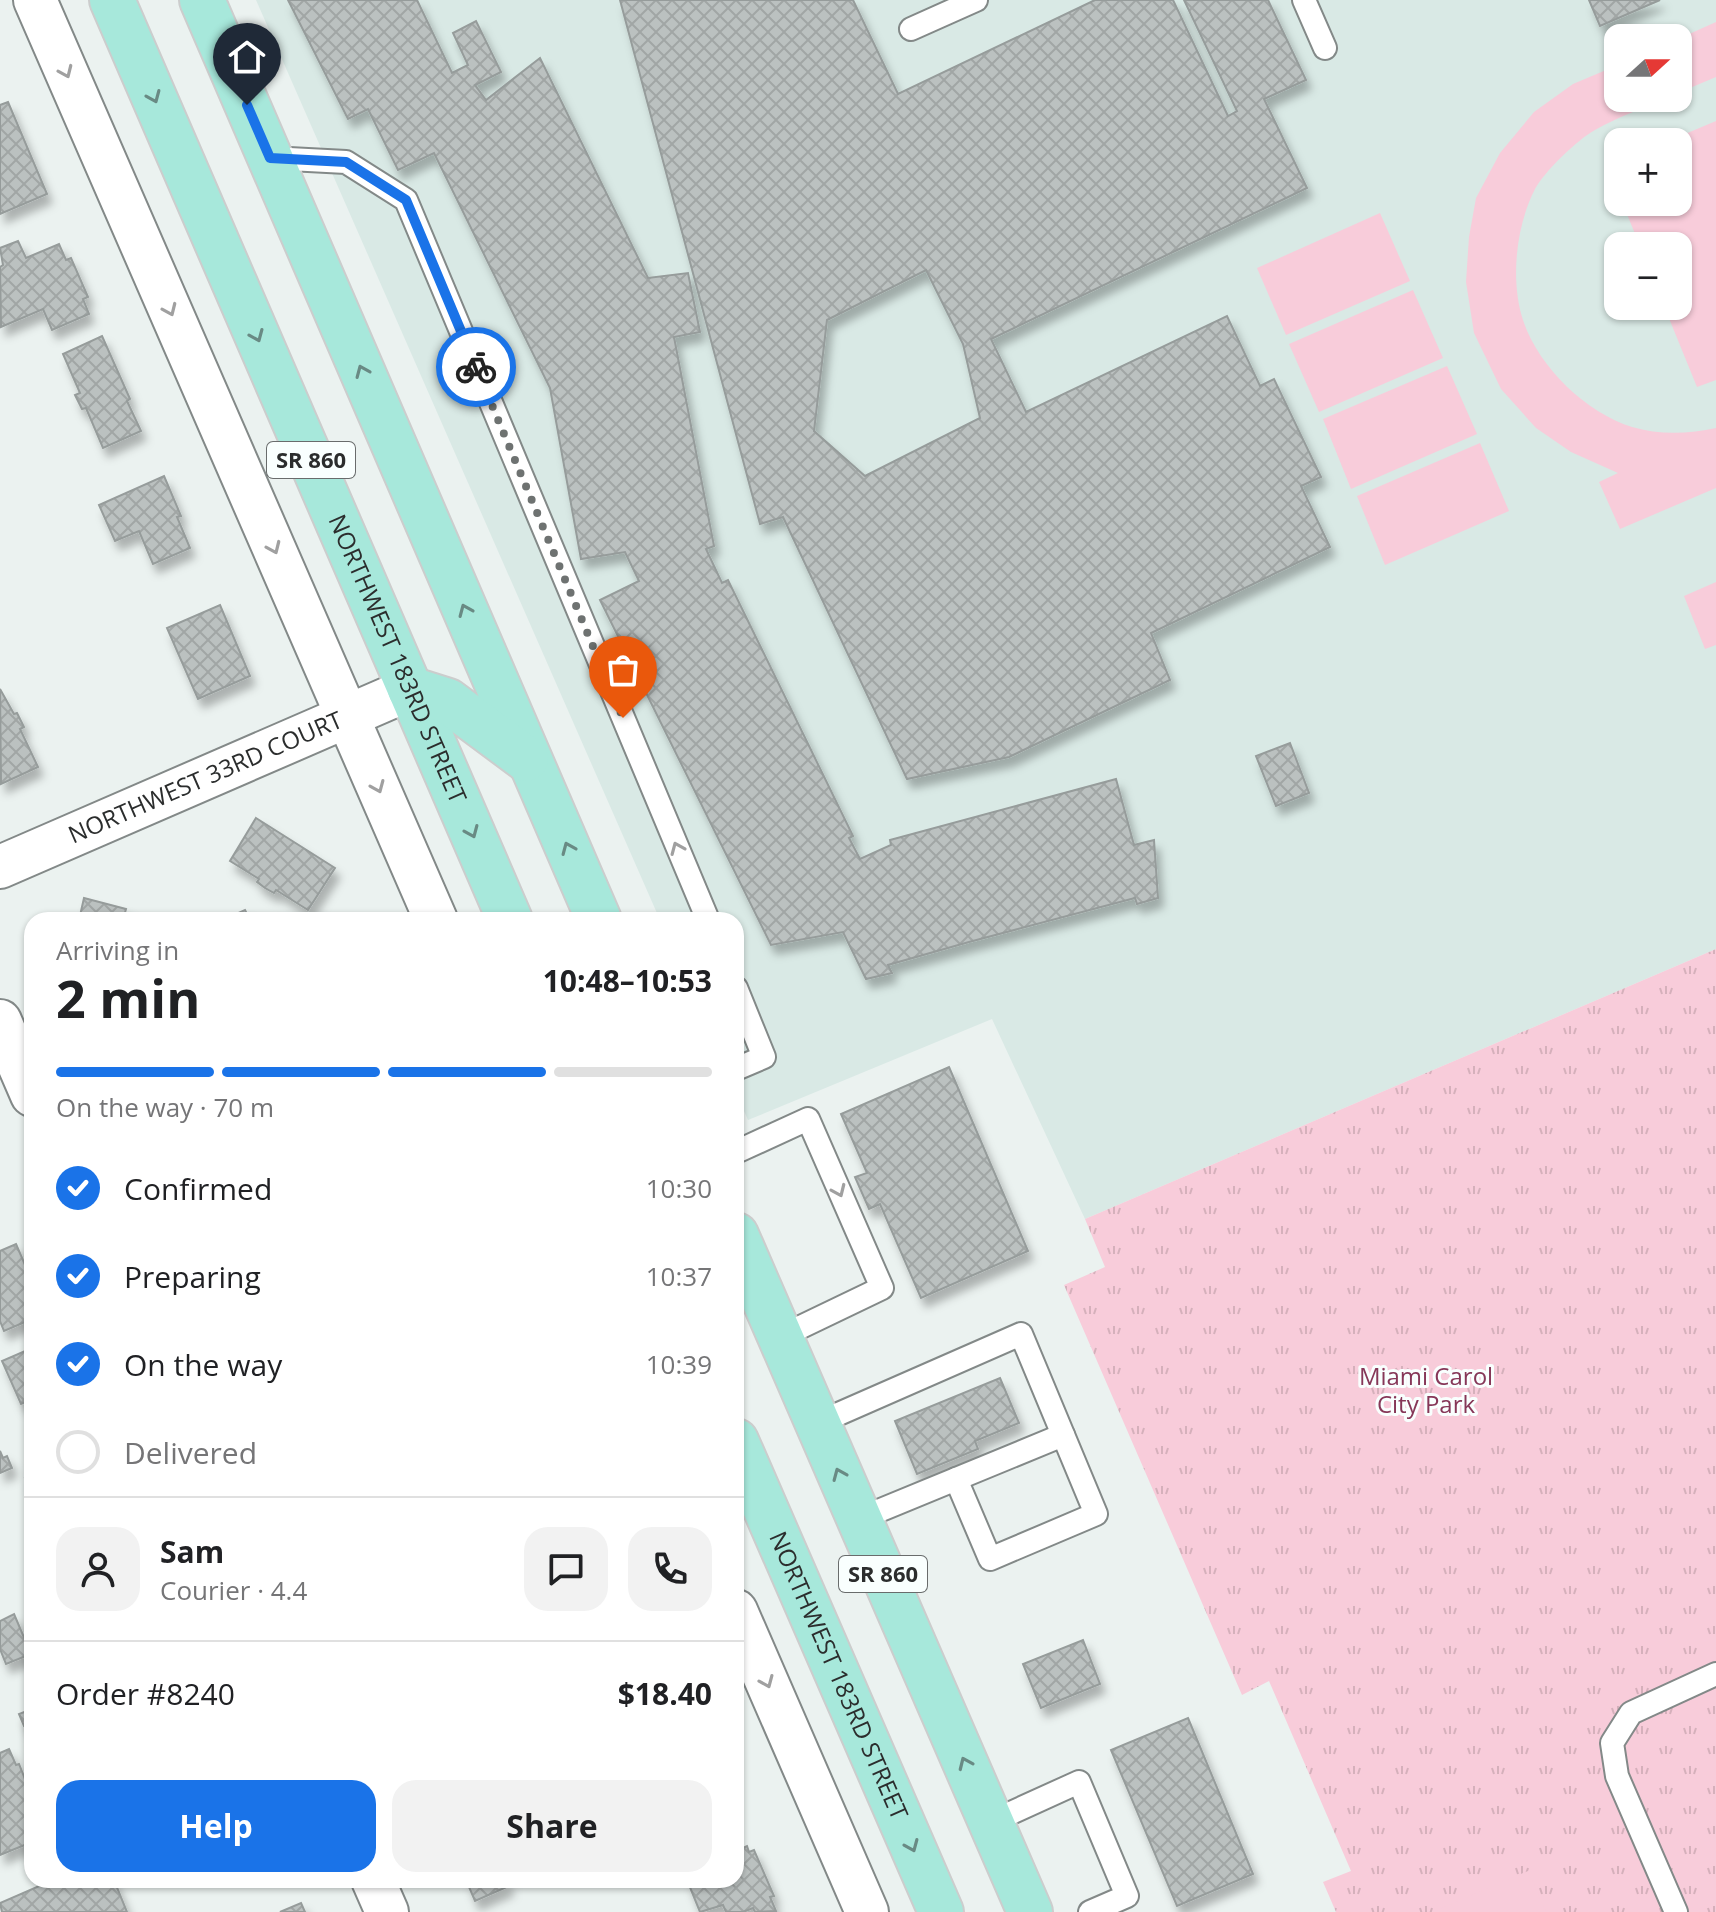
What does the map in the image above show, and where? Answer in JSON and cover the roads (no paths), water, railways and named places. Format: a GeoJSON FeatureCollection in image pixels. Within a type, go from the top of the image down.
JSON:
{"type":"FeatureCollection","features":[{"type":"Feature","properties":{"kind":"main road","name":"NORTHWEST 183RD STREET"},"geometry":{"type":"LineString","coordinates":[[112,0],[507,912]]}},
{"type":"Feature","properties":{"kind":"main road","name":"SR 860"},"geometry":{"type":"LineString","coordinates":[[202,0],[596,912]]}},
{"type":"Feature","properties":{"kind":"main road"},"geometry":{"type":"LineString","coordinates":[[410,689],[448,701],[531,763]]}},
{"type":"Feature","properties":{"kind":"main road","name":"SR 860"},"geometry":{"type":"LineString","coordinates":[[744,1254],[1030,1912]]}},
{"type":"Feature","properties":{"kind":"main road","name":"NORTHWEST 183RD STREET"},"geometry":{"type":"LineString","coordinates":[[744,1459],[941,1912]]}},
{"type":"Feature","properties":{"kind":"street"},"geometry":{"type":"LineString","coordinates":[[35,0],[433,912]]}},
{"type":"Feature","properties":{"kind":"street","name":"NORTHWEST 33RD COURT"},"geometry":{"type":"LineString","coordinates":[[0,867],[410,689]]}},
{"type":"Feature","properties":{"kind":"street"},"geometry":{"type":"LineString","coordinates":[[0,1021],[24,1076]]}},
{"type":"Feature","properties":{"kind":"street"},"geometry":{"type":"LineString","coordinates":[[744,1629],[867,1912]]}},
{"type":"Feature","properties":{"kind":"street"},"geometry":{"type":"LineString","coordinates":[[376,1888],[387,1912]]}},
{"type":"Feature","properties":{"kind":"lane"},"geometry":{"type":"LineString","coordinates":[[911,29],[976,0]]}},
{"type":"Feature","properties":{"kind":"lane"},"geometry":{"type":"LineString","coordinates":[[1304,0],[1325,48]]}},
{"type":"Feature","properties":{"kind":"lane"},"geometry":{"type":"LineString","coordinates":[[270,158],[346,162],[406,200],[705,912]]}},
{"type":"Feature","properties":{"kind":"lane"},"geometry":{"type":"LineString","coordinates":[[744,1008],[764,1057],[744,1066]]}},
{"type":"Feature","properties":{"kind":"lane"},"geometry":{"type":"LineString","coordinates":[[744,1148],[808,1119],[882,1288],[780,1337]]}},
{"type":"Feature","properties":{"kind":"lane"},"geometry":{"type":"LineString","coordinates":[[818,1423],[1021,1334],[1096,1514],[990,1559],[956,1479]]}},
{"type":"Feature","properties":{"kind":"lane"},"geometry":{"type":"LineString","coordinates":[[859,1519],[1063,1435]]}},
{"type":"Feature","properties":{"kind":"lane"},"geometry":{"type":"LineString","coordinates":[[1676,1912],[1617,1776],[1612,1743],[1631,1713],[1716,1674]]}},
{"type":"Feature","properties":{"kind":"lane"},"geometry":{"type":"LineString","coordinates":[[991,1822],[1079,1782],[1127,1896],[1090,1912]]}},
{"type":"Feature","properties":{"kind":"park label","name":"Miami Carol City Park"},"geometry":{"type":"Point","coordinates":[1426,1391]}}]}
